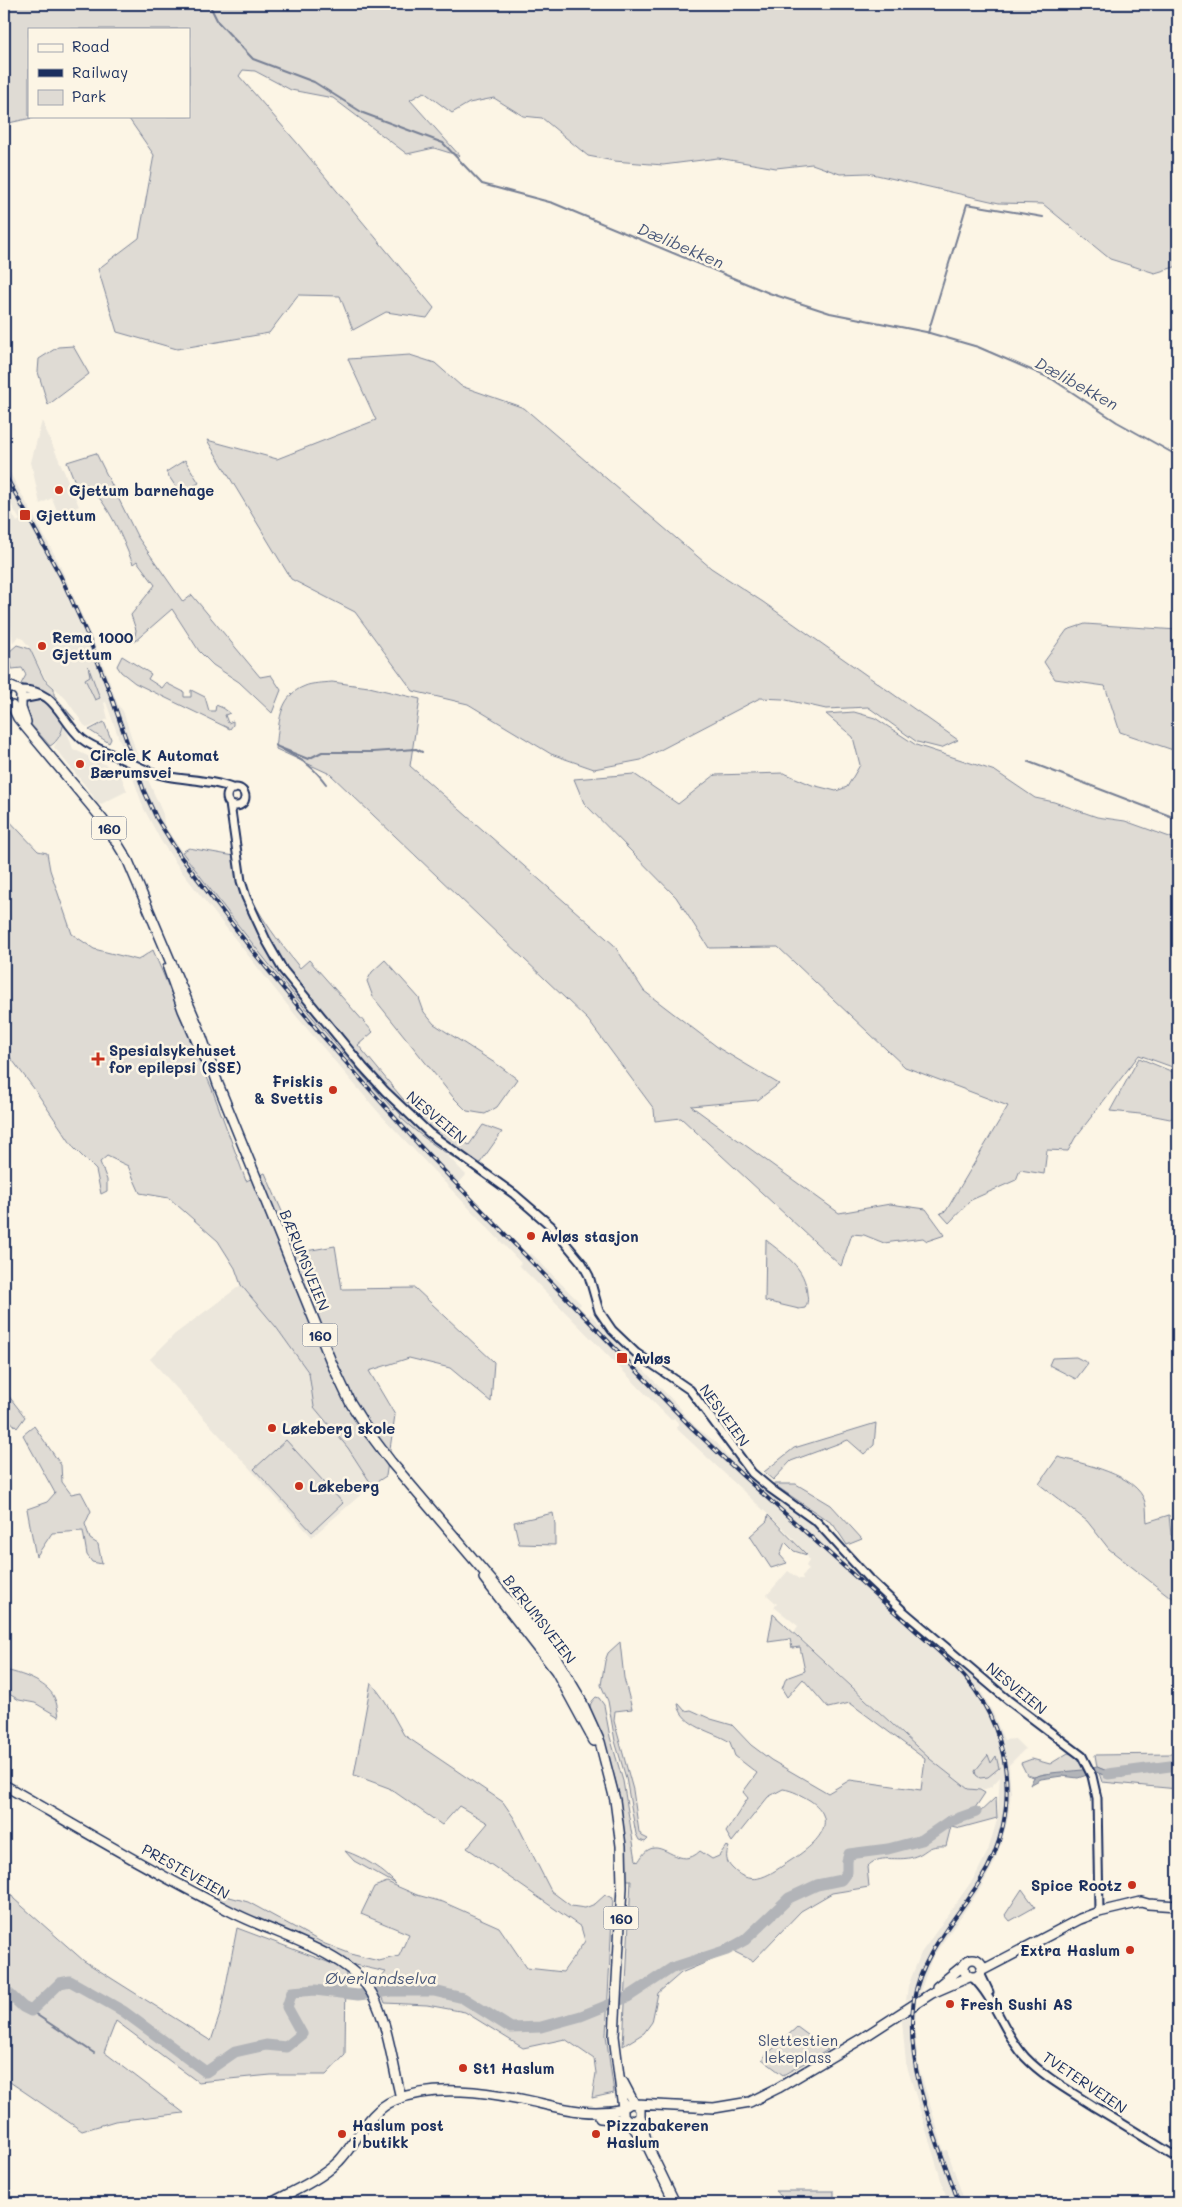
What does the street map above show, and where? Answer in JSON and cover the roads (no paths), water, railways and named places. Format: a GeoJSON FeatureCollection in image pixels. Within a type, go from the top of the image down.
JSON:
{"type":"FeatureCollection","features":[{"type":"Feature","properties":{"kind":"main road","name":"BÆRUMSVEIEN"},"geometry":{"type":"LineString","coordinates":[[4,647],[4,691]]}},
{"type":"Feature","properties":{"kind":"main road","name":"BÆRUMSVEIEN"},"geometry":{"type":"LineString","coordinates":[[4,647],[12,682],[12,699],[18,718],[110,830],[132,869],[160,938],[183,1010],[218,1084],[329,1356],[350,1402],[380,1447],[470,1557],[498,1598],[556,1671],[604,1759],[615,1800],[621,1846],[622,1900],[614,2036],[621,2078],[623,2108]]}},
{"type":"Feature","properties":{"kind":"main road","name":"160"},"geometry":{"type":"LineString","coordinates":[[4,691],[12,699]]}},
{"type":"Feature","properties":{"kind":"main road","name":"PRESTEVEIEN"},"geometry":{"type":"LineString","coordinates":[[4,1785],[186,1888],[239,1916],[327,1955],[346,1966],[357,1975],[372,1993],[381,2016],[401,2098]]}},
{"type":"Feature","properties":{"kind":"main road"},"geometry":{"type":"LineString","coordinates":[[271,2203],[332,2167],[377,2111],[401,2098],[427,2093],[462,2092],[507,2096],[589,2113],[601,2113],[623,2108],[628,2104],[665,2107],[725,2107],[757,2099],[855,2043],[932,1993],[976,1975],[1015,1952],[1080,1919],[1102,1911],[1126,1906],[1148,1904],[1178,1906]]}},
{"type":"Feature","properties":{"kind":"main road"},"geometry":{"type":"LineString","coordinates":[[932,1993],[938,1985],[964,1966],[969,1960],[997,1959],[1015,1952]]}},
{"type":"Feature","properties":{"kind":"main road"},"geometry":{"type":"LineString","coordinates":[[976,1975],[982,1966],[978,1961]]}},
{"type":"Feature","properties":{"kind":"main road"},"geometry":{"type":"LineString","coordinates":[[964,1966],[965,1973],[976,1975]]}},
{"type":"Feature","properties":{"kind":"main road","name":"BÆRUMSVEIEN"},"geometry":{"type":"LineString","coordinates":[[621,2078],[635,2104]]}},
{"type":"Feature","properties":{"kind":"main road","name":"160"},"geometry":{"type":"LineString","coordinates":[[635,2104],[640,2109],[648,2147],[675,2203]]}},
{"type":"Feature","properties":{"kind":"main road"},"geometry":{"type":"LineString","coordinates":[[552,2106],[557,2110],[583,2118],[628,2121],[635,2121],[640,2116],[665,2107]]}},
{"type":"Feature","properties":{"kind":"main road","name":"160"},"geometry":{"type":"LineString","coordinates":[[623,2108],[623,2115],[648,2147]]}},
{"type":"Feature","properties":{"kind":"street"},"geometry":{"type":"LineString","coordinates":[[12,699],[43,695],[56,705],[82,738],[120,758],[161,776],[216,784],[234,789],[241,789],[245,795],[245,800],[241,805],[230,804],[228,795],[216,784]]}},
{"type":"Feature","properties":{"kind":"street"},"geometry":{"type":"LineString","coordinates":[[228,795],[234,789]]}},
{"type":"Feature","properties":{"kind":"street","name":"NESVEIEN"},"geometry":{"type":"LineString","coordinates":[[230,804],[235,825],[236,854],[241,881],[246,897],[272,951],[283,970],[380,1085],[429,1132],[514,1194],[552,1226],[586,1270],[599,1311],[606,1323],[636,1353],[690,1390],[752,1473],[771,1490],[817,1522],[879,1590],[1008,1700],[1082,1756],[1092,1776],[1097,1798],[1102,1911]]}},
{"type":"Feature","properties":{"kind":"street","name":"NESVEIEN"},"geometry":{"type":"LineString","coordinates":[[235,825],[241,805]]}},
{"type":"Feature","properties":{"kind":"street","name":"TVETERVEIEN"},"geometry":{"type":"LineString","coordinates":[[976,1975],[1017,2047],[1040,2071],[1178,2158]]}},
{"type":"Feature","properties":{"kind":"waterway","name":"Dælibekken"},"geometry":{"type":"LineString","coordinates":[[209,4],[218,22],[253,59],[314,82],[363,113],[443,143],[482,184],[553,203],[769,293],[830,313],[926,332],[978,347],[1052,379],[1117,422],[1178,456]]}},
{"type":"Feature","properties":{"kind":"waterway"},"geometry":{"type":"LineString","coordinates":[[928,333],[967,204],[1043,217]]}},
{"type":"Feature","properties":{"kind":"waterway"},"geometry":{"type":"LineString","coordinates":[[275,745],[308,765],[326,784]]}},
{"type":"Feature","properties":{"kind":"waterway"},"geometry":{"type":"LineString","coordinates":[[278,747],[308,759],[322,752],[373,752],[416,749],[422,752]]}},
{"type":"Feature","properties":{"kind":"waterway"},"geometry":{"type":"LineString","coordinates":[[1029,762],[1178,819]]}},
{"type":"Feature","properties":{"kind":"waterway","name":"Øverlandselva"},"geometry":{"type":"LineString","coordinates":[[1108,1774],[1178,1765]]}},
{"type":"Feature","properties":{"kind":"waterway","name":"Øverlandselva"},"geometry":{"type":"LineString","coordinates":[[4,1989],[23,2007],[31,2011],[60,1983],[70,1981],[123,2011],[206,2072],[235,2052],[266,2045],[286,2047],[302,2034],[287,2007],[292,1992],[315,1990],[358,1995],[392,1991],[434,1991],[463,1998],[511,2028],[541,2027],[581,2016],[628,1997],[672,1968],[727,1950],[745,1940],[789,1898],[817,1885],[841,1880],[847,1872],[849,1854],[888,1849],[922,1840],[948,1822],[976,1812]]}},
{"type":"Feature","properties":{"kind":"waterway"},"geometry":{"type":"LineString","coordinates":[[31,2011],[94,2053]]}},
{"type":"Feature","properties":{"kind":"railway"},"geometry":{"type":"LineString","coordinates":[[4,473],[61,577],[87,634],[144,791],[157,819],[181,857],[255,954],[320,1033],[419,1145],[692,1428],[955,1666],[974,1689],[989,1714],[1000,1741],[1005,1769],[1006,1798],[1003,1827],[994,1855],[980,1881],[941,1937],[924,1966],[914,1999],[912,2025],[913,2051],[924,2103],[959,2203]]}},
{"type":"Feature","properties":{"kind":"place","name":"Gjettum barnehage"},"geometry":{"type":"Point","coordinates":[59,490]}},
{"type":"Feature","properties":{"kind":"place","name":"Gjettum"},"geometry":{"type":"Point","coordinates":[25,515]}},
{"type":"Feature","properties":{"kind":"place","name":"Rema 1000 Gjettum"},"geometry":{"type":"Point","coordinates":[42,646]}},
{"type":"Feature","properties":{"kind":"place","name":"Circle K Automat Bærumsvei"},"geometry":{"type":"Point","coordinates":[80,764]}},
{"type":"Feature","properties":{"kind":"place","name":"Spesialsykehuset for epilepsi (SSE)"},"geometry":{"type":"Point","coordinates":[98,1059]}},
{"type":"Feature","properties":{"kind":"place","name":"Friskis & Svettis"},"geometry":{"type":"Point","coordinates":[333,1090]}},
{"type":"Feature","properties":{"kind":"place","name":"Avløs stasjon"},"geometry":{"type":"Point","coordinates":[531,1236]}},
{"type":"Feature","properties":{"kind":"place","name":"Avløs"},"geometry":{"type":"Point","coordinates":[622,1358]}},
{"type":"Feature","properties":{"kind":"place","name":"Løkeberg skole"},"geometry":{"type":"Point","coordinates":[272,1428]}},
{"type":"Feature","properties":{"kind":"place","name":"Løkeberg"},"geometry":{"type":"Point","coordinates":[299,1486]}},
{"type":"Feature","properties":{"kind":"place","name":"Spice Rootz"},"geometry":{"type":"Point","coordinates":[1132,1885]}},
{"type":"Feature","properties":{"kind":"place","name":"Extra Haslum"},"geometry":{"type":"Point","coordinates":[1130,1950]}},
{"type":"Feature","properties":{"kind":"place","name":"Fresh Sushi AS"},"geometry":{"type":"Point","coordinates":[950,2004]}},
{"type":"Feature","properties":{"kind":"place","name":"St1 Haslum"},"geometry":{"type":"Point","coordinates":[463,2068]}},
{"type":"Feature","properties":{"kind":"place","name":"Haslum post i butikk"},"geometry":{"type":"Point","coordinates":[342,2134]}},
{"type":"Feature","properties":{"kind":"place","name":"Pizzabakeren Haslum"},"geometry":{"type":"Point","coordinates":[596,2134]}},
{"type":"Feature","properties":{"kind":"park label","name":"Slettestien lekeplass"},"geometry":{"type":"Point","coordinates":[798,2048]}}]}
